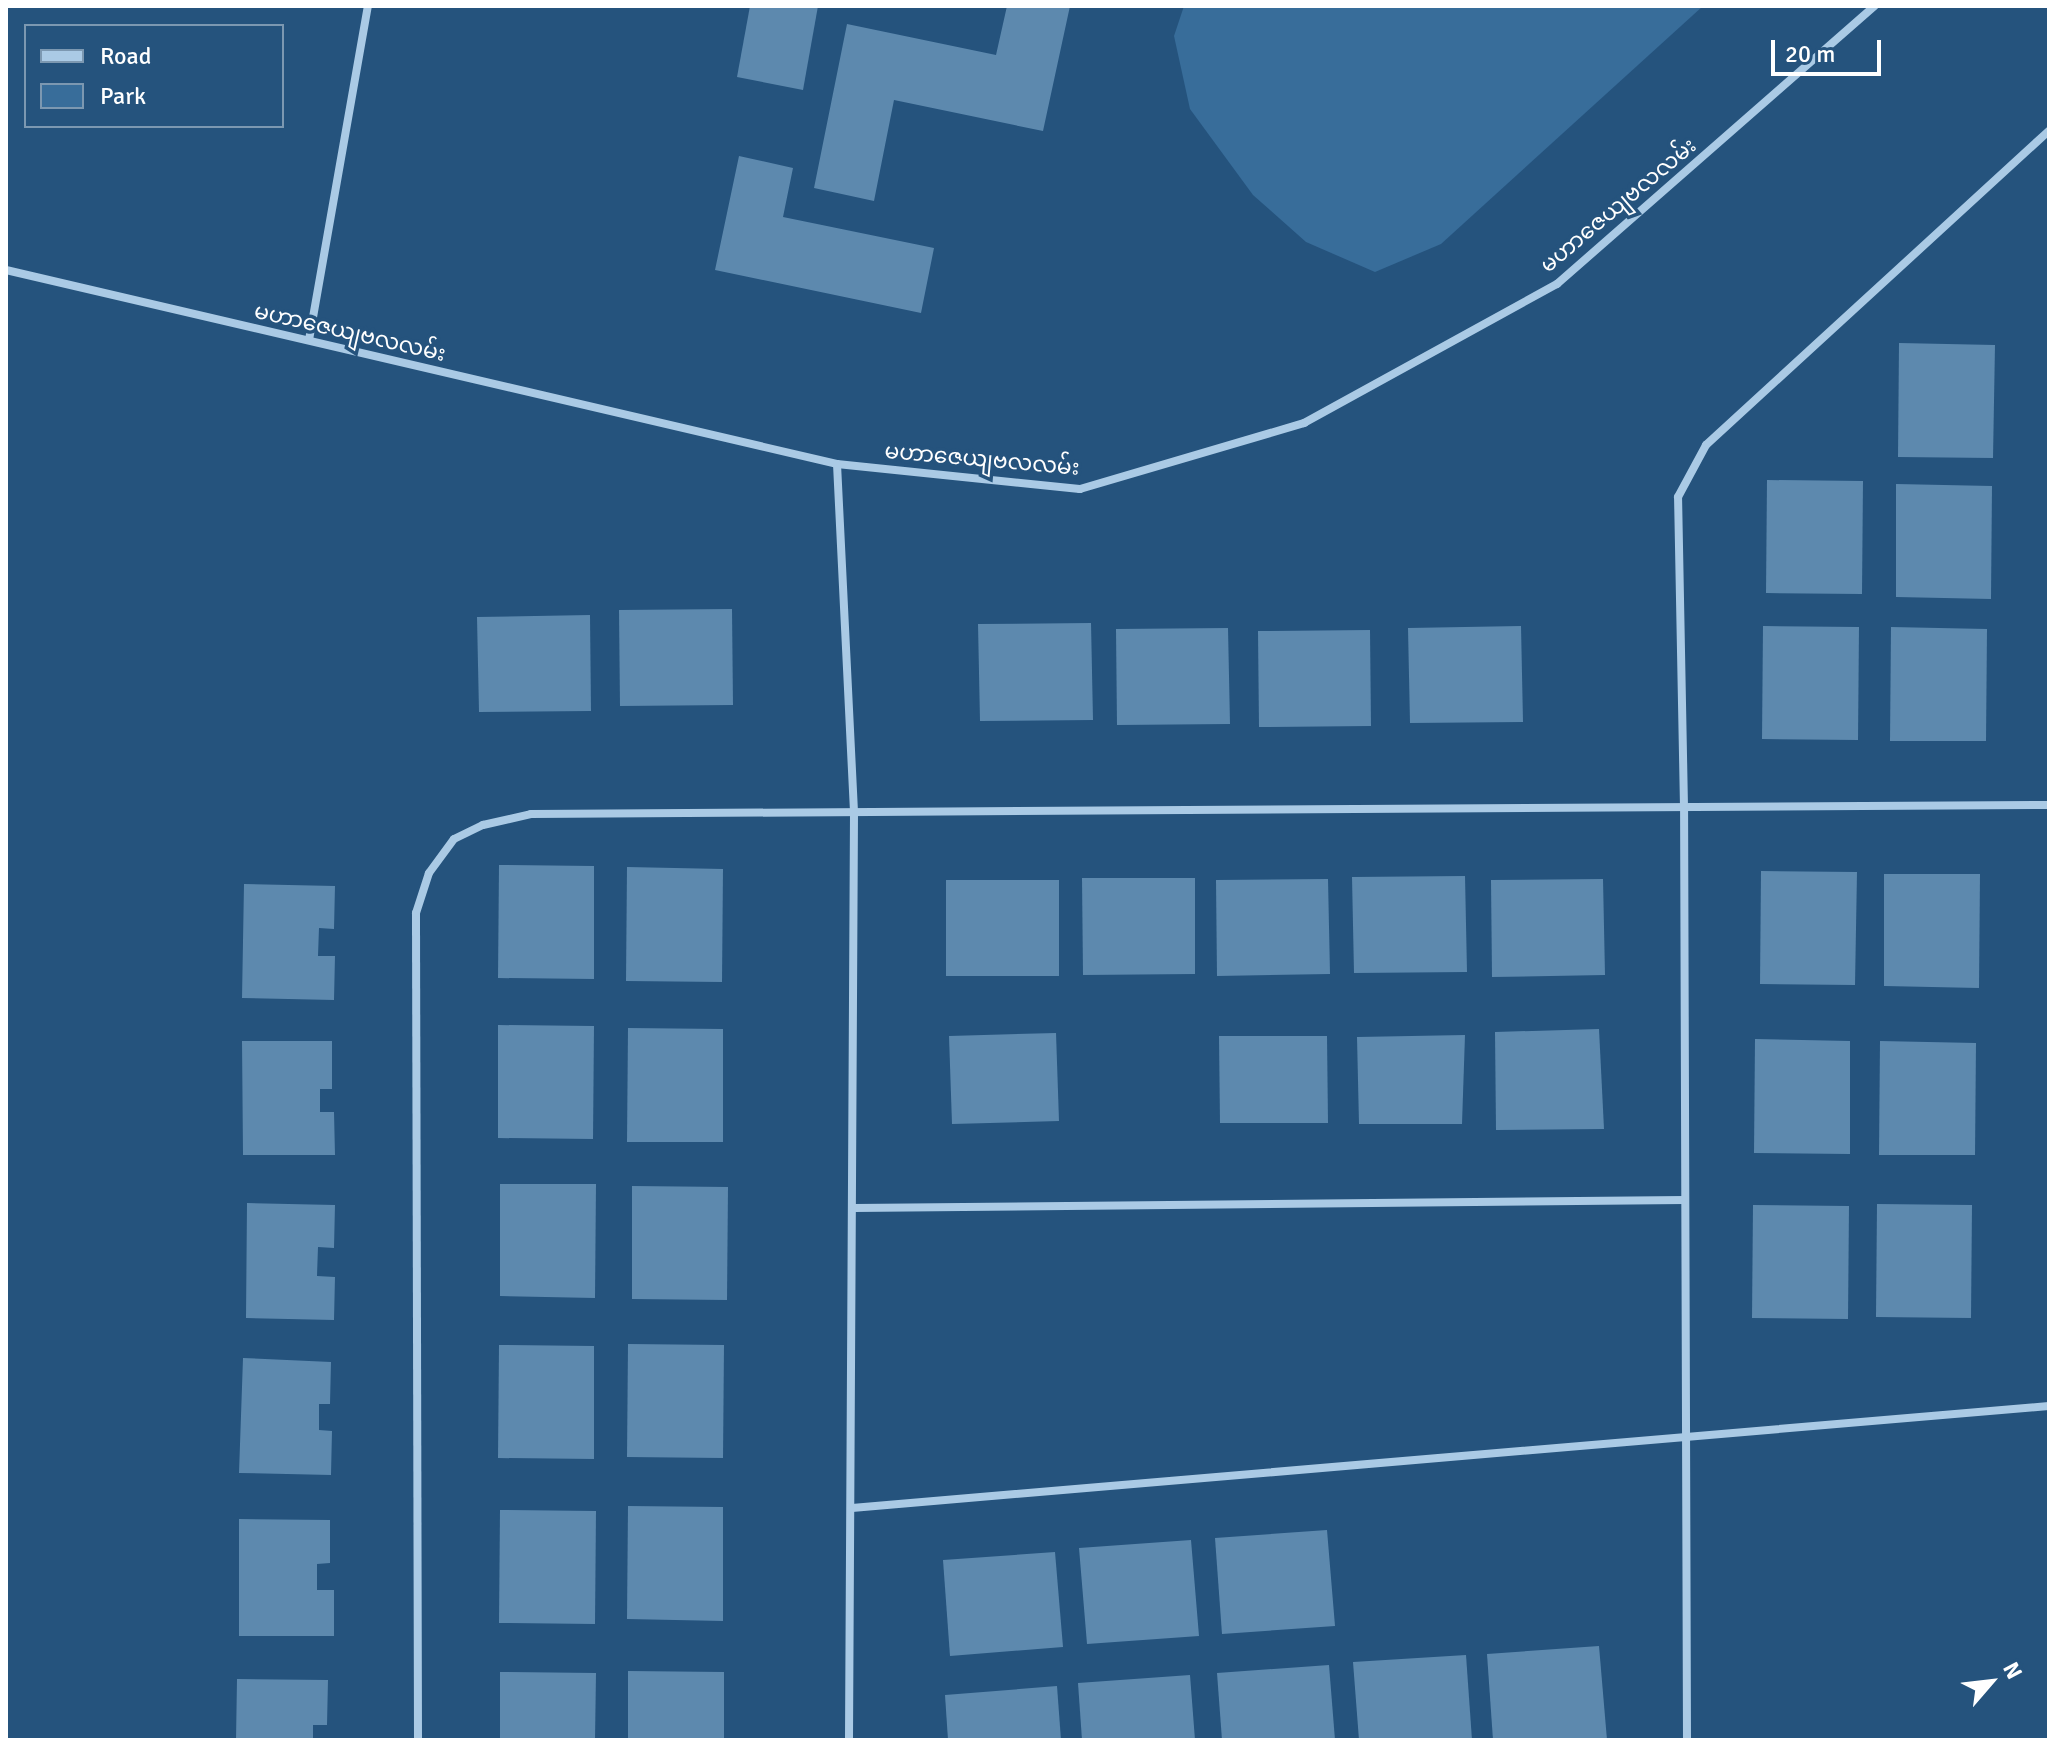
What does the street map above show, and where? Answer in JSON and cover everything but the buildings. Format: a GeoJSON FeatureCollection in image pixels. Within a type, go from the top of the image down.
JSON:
{"type":"FeatureCollection","features":[{"type":"Feature","properties":{"kind":"street"},"geometry":{"type":"LineString","coordinates":[[309,340],[368,6]]}},
{"type":"Feature","properties":{"kind":"street","name":"မဟာဇေယျဗလလမ်း"},"geometry":{"type":"LineString","coordinates":[[6,270],[837,464],[1080,489],[1304,423],[1557,284],[1875,6]]}},
{"type":"Feature","properties":{"kind":"street"},"geometry":{"type":"LineString","coordinates":[[1687,1740],[1684,807],[1678,497],[1696,457],[2049,131]]}},
{"type":"Feature","properties":{"kind":"street"},"geometry":{"type":"LineString","coordinates":[[837,464],[854,813],[849,1740]]}},
{"type":"Feature","properties":{"kind":"street"},"geometry":{"type":"LineString","coordinates":[[418,1740],[416,913],[429,873],[454,839],[483,825],[531,814],[2049,805]]}},
{"type":"Feature","properties":{"kind":"street"},"geometry":{"type":"LineString","coordinates":[[854,1208],[1685,1200]]}},
{"type":"Feature","properties":{"kind":"street"},"geometry":{"type":"LineString","coordinates":[[852,1508],[1685,1440],[2049,1406]]}},
{"type":"Feature","properties":{"kind":"green space"},"geometry":{"type":"Polygon","coordinates":[[[1184,6],[1703,6],[1441,244],[1375,272],[1306,242],[1253,195],[1190,109],[1174,36],[1184,6]]]}}]}
